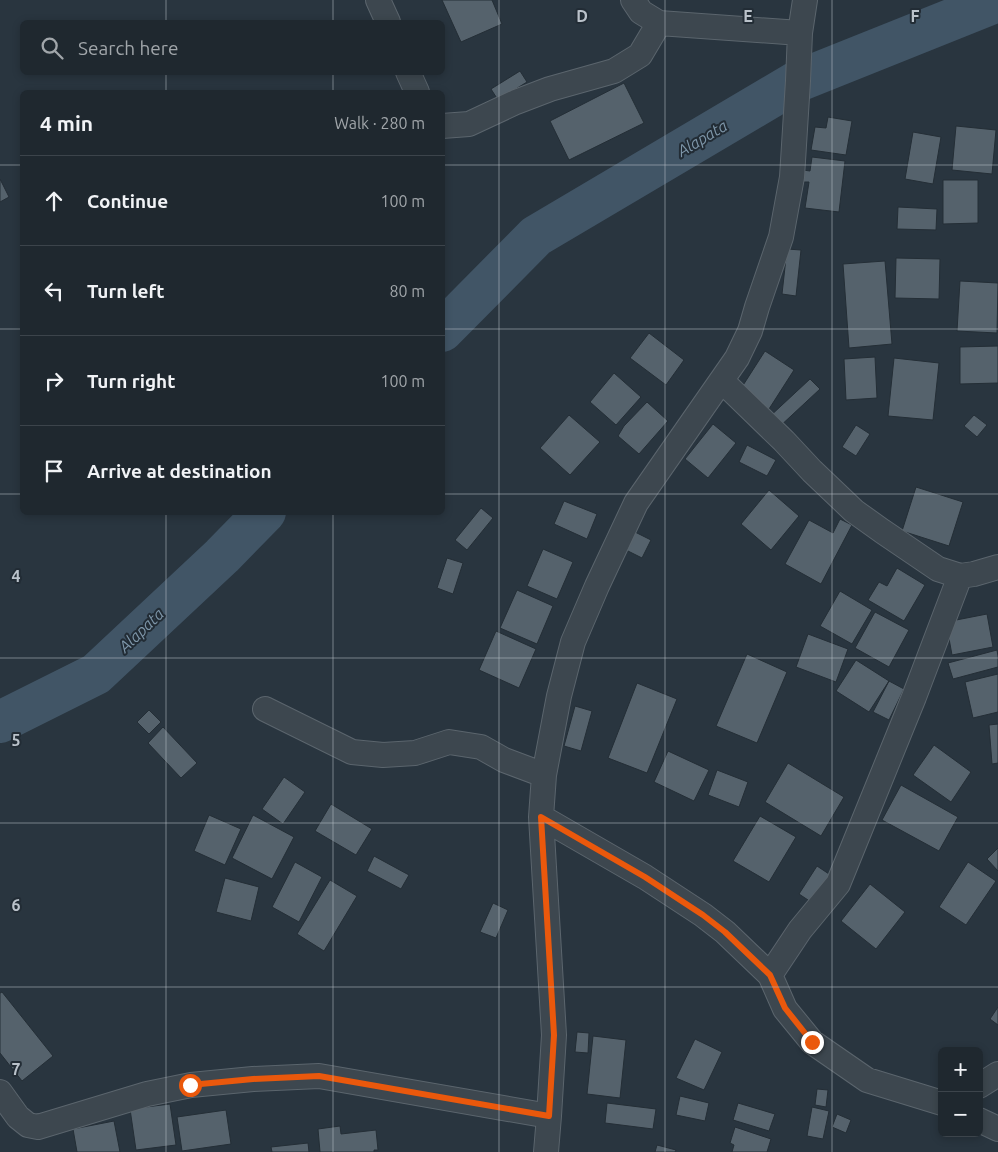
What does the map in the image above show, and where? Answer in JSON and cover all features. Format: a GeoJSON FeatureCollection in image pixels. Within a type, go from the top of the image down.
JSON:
{"type":"FeatureCollection","features":[{"type":"Feature","properties":{"kind":"street"},"geometry":{"type":"LineString","coordinates":[[378,0],[387,20]]}},
{"type":"Feature","properties":{"kind":"street"},"geometry":{"type":"LineString","coordinates":[[634,0],[641,12],[659,23],[800,33]]}},
{"type":"Feature","properties":{"kind":"street"},"geometry":{"type":"LineString","coordinates":[[546,1152],[554,1035],[541,817],[544,775],[559,696],[573,642],[636,503],[722,381],[737,358],[750,331],[781,237],[792,177],[800,33],[804,0]]}},
{"type":"Feature","properties":{"kind":"street"},"geometry":{"type":"LineString","coordinates":[[445,126],[470,124],[516,102],[550,89],[614,71],[640,55],[659,23]]}},
{"type":"Feature","properties":{"kind":"street"},"geometry":{"type":"LineString","coordinates":[[409,75],[416,90]]}},
{"type":"Feature","properties":{"kind":"street"},"geometry":{"type":"LineString","coordinates":[[722,381],[854,511],[938,569],[960,576],[998,567]]}},
{"type":"Feature","properties":{"kind":"street"},"geometry":{"type":"LineString","coordinates":[[770,975],[800,930],[838,884],[914,697],[960,576]]}},
{"type":"Feature","properties":{"kind":"street"},"geometry":{"type":"LineString","coordinates":[[265,709],[352,752],[383,755],[415,753],[449,742],[481,747],[504,760],[544,775]]}},
{"type":"Feature","properties":{"kind":"street"},"geometry":{"type":"LineString","coordinates":[[541,817],[645,877],[703,915],[725,932],[770,975],[785,1008],[812,1042],[866,1080],[938,1102]]}},
{"type":"Feature","properties":{"kind":"street"},"geometry":{"type":"LineString","coordinates":[[983,1083],[998,1074]]}},
{"type":"Feature","properties":{"kind":"street"},"geometry":{"type":"LineString","coordinates":[[0,1092],[18,1117],[28,1125],[38,1127],[147,1094],[190,1085],[253,1079],[319,1076],[549,1116]]}},
{"type":"Feature","properties":{"kind":"street"},"geometry":{"type":"LineString","coordinates":[[983,1122],[998,1129]]}},
{"type":"Feature","properties":{"kind":"building"},"geometry":{"type":"Polygon","coordinates":[[[442,0],[492,0],[502,24],[461,42],[442,0]]]}},
{"type":"Feature","properties":{"kind":"building"},"geometry":{"type":"Polygon","coordinates":[[[520,71],[527,82],[498,100],[491,89],[520,71]]]}},
{"type":"Feature","properties":{"kind":"building"},"geometry":{"type":"Polygon","coordinates":[[[624,83],[644,123],[569,160],[550,121],[624,83]]]}},
{"type":"Feature","properties":{"kind":"building"},"geometry":{"type":"Polygon","coordinates":[[[828,117],[852,121],[846,155],[811,150],[815,127],[826,128],[828,117]]]}},
{"type":"Feature","properties":{"kind":"building"},"geometry":{"type":"Polygon","coordinates":[[[956,126],[996,130],[992,174],[952,170],[956,126]]]}},
{"type":"Feature","properties":{"kind":"building"},"geometry":{"type":"Polygon","coordinates":[[[913,132],[941,137],[933,184],[905,179],[913,132]]]}},
{"type":"Feature","properties":{"kind":"building"},"geometry":{"type":"Polygon","coordinates":[[[812,157],[845,161],[839,212],[805,208],[809,182],[802,182],[803,170],[810,171],[812,157]]]}},
{"type":"Feature","properties":{"kind":"building"},"geometry":{"type":"Polygon","coordinates":[[[0,179],[9,197],[0,202],[0,179]]]}},
{"type":"Feature","properties":{"kind":"building"},"geometry":{"type":"Polygon","coordinates":[[[943,180],[978,180],[978,223],[943,224],[943,180]]]}},
{"type":"Feature","properties":{"kind":"building"},"geometry":{"type":"Polygon","coordinates":[[[898,207],[937,209],[936,230],[897,229],[898,207]]]}},
{"type":"Feature","properties":{"kind":"building"},"geometry":{"type":"Polygon","coordinates":[[[787,249],[801,250],[796,296],[782,294],[787,249]]]}},
{"type":"Feature","properties":{"kind":"building"},"geometry":{"type":"Polygon","coordinates":[[[896,258],[940,259],[939,299],[895,298],[896,258]]]}},
{"type":"Feature","properties":{"kind":"building"},"geometry":{"type":"Polygon","coordinates":[[[885,261],[892,344],[849,348],[843,264],[885,261]]]}},
{"type":"Feature","properties":{"kind":"building"},"geometry":{"type":"Polygon","coordinates":[[[960,281],[998,283],[997,333],[957,331],[960,281]]]}},
{"type":"Feature","properties":{"kind":"building"},"geometry":{"type":"Polygon","coordinates":[[[649,333],[684,360],[666,385],[630,358],[649,333]]]}},
{"type":"Feature","properties":{"kind":"building"},"geometry":{"type":"Polygon","coordinates":[[[998,346],[998,383],[960,384],[960,347],[998,346]]]}},
{"type":"Feature","properties":{"kind":"building"},"geometry":{"type":"Polygon","coordinates":[[[765,351],[794,370],[769,409],[740,390],[765,351]]]}},
{"type":"Feature","properties":{"kind":"building"},"geometry":{"type":"Polygon","coordinates":[[[875,357],[877,398],[846,400],[844,359],[875,357]]]}},
{"type":"Feature","properties":{"kind":"building"},"geometry":{"type":"Polygon","coordinates":[[[894,358],[939,363],[933,420],[888,416],[894,358]]]}},
{"type":"Feature","properties":{"kind":"building"},"geometry":{"type":"Polygon","coordinates":[[[614,373],[641,397],[616,425],[590,402],[614,373]]]}},
{"type":"Feature","properties":{"kind":"building"},"geometry":{"type":"Polygon","coordinates":[[[810,379],[820,389],[777,429],[767,419],[810,379]]]}},
{"type":"Feature","properties":{"kind":"building"},"geometry":{"type":"Polygon","coordinates":[[[647,402],[668,421],[639,454],[618,436],[624,426],[647,402]]]}},
{"type":"Feature","properties":{"kind":"building"},"geometry":{"type":"Polygon","coordinates":[[[569,415],[600,442],[570,475],[540,448],[569,415]]]}},
{"type":"Feature","properties":{"kind":"building"},"geometry":{"type":"Polygon","coordinates":[[[974,415],[987,425],[977,437],[964,426],[974,415]]]}},
{"type":"Feature","properties":{"kind":"building"},"geometry":{"type":"Polygon","coordinates":[[[713,424],[736,443],[708,478],[685,459],[713,424]]]}},
{"type":"Feature","properties":{"kind":"building"},"geometry":{"type":"Polygon","coordinates":[[[856,425],[870,434],[856,456],[842,447],[856,425]]]}},
{"type":"Feature","properties":{"kind":"building"},"geometry":{"type":"Polygon","coordinates":[[[747,445],[776,460],[767,476],[739,462],[747,445]]]}},
{"type":"Feature","properties":{"kind":"building"},"geometry":{"type":"Polygon","coordinates":[[[916,487],[963,502],[949,546],[902,531],[916,487]]]}},
{"type":"Feature","properties":{"kind":"building"},"geometry":{"type":"Polygon","coordinates":[[[769,490],[799,516],[771,550],[741,524],[769,490]]]}},
{"type":"Feature","properties":{"kind":"building"},"geometry":{"type":"Polygon","coordinates":[[[564,501],[597,514],[587,539],[554,524],[564,501]]]}},
{"type":"Feature","properties":{"kind":"building"},"geometry":{"type":"Polygon","coordinates":[[[481,508],[493,518],[467,550],[455,540],[481,508]]]}},
{"type":"Feature","properties":{"kind":"building"},"geometry":{"type":"Polygon","coordinates":[[[840,519],[852,525],[821,584],[785,564],[809,520],[833,533],[840,519]]]}},
{"type":"Feature","properties":{"kind":"building"},"geometry":{"type":"Polygon","coordinates":[[[635,532],[651,540],[642,558],[626,550],[635,532]]]}},
{"type":"Feature","properties":{"kind":"building"},"geometry":{"type":"Polygon","coordinates":[[[543,549],[573,562],[557,599],[527,586],[543,549]]]}},
{"type":"Feature","properties":{"kind":"building"},"geometry":{"type":"Polygon","coordinates":[[[447,558],[463,563],[453,594],[437,588],[447,558]]]}},
{"type":"Feature","properties":{"kind":"building"},"geometry":{"type":"Polygon","coordinates":[[[897,568],[925,585],[904,621],[868,600],[879,582],[887,586],[897,568]]]}},
{"type":"Feature","properties":{"kind":"building"},"geometry":{"type":"Polygon","coordinates":[[[517,590],[553,606],[537,644],[500,628],[517,590]]]}},
{"type":"Feature","properties":{"kind":"building"},"geometry":{"type":"Polygon","coordinates":[[[840,591],[872,610],[852,644],[820,626],[840,591]]]}},
{"type":"Feature","properties":{"kind":"building"},"geometry":{"type":"Polygon","coordinates":[[[875,612],[909,630],[889,667],[855,648],[875,612]]]}},
{"type":"Feature","properties":{"kind":"building"},"geometry":{"type":"Polygon","coordinates":[[[987,614],[993,647],[952,655],[946,622],[987,614]]]}},
{"type":"Feature","properties":{"kind":"building"},"geometry":{"type":"Polygon","coordinates":[[[496,631],[536,649],[519,688],[479,670],[496,631]]]}},
{"type":"Feature","properties":{"kind":"building"},"geometry":{"type":"Polygon","coordinates":[[[808,634],[848,649],[836,682],[796,667],[808,634]]]}},
{"type":"Feature","properties":{"kind":"building"},"geometry":{"type":"Polygon","coordinates":[[[997,650],[998,667],[953,679],[948,663],[997,650]]]}},
{"type":"Feature","properties":{"kind":"building"},"geometry":{"type":"Polygon","coordinates":[[[747,654],[787,672],[757,743],[716,726],[747,654]]]}},
{"type":"Feature","properties":{"kind":"building"},"geometry":{"type":"Polygon","coordinates":[[[856,660],[889,681],[869,712],[836,691],[856,660]]]}},
{"type":"Feature","properties":{"kind":"building"},"geometry":{"type":"Polygon","coordinates":[[[998,674],[998,712],[973,718],[965,682],[998,674]]]}},
{"type":"Feature","properties":{"kind":"building"},"geometry":{"type":"Polygon","coordinates":[[[889,681],[904,689],[889,720],[873,712],[889,681]]]}},
{"type":"Feature","properties":{"kind":"building"},"geometry":{"type":"Polygon","coordinates":[[[637,683],[677,699],[647,773],[608,758],[637,683]]]}},
{"type":"Feature","properties":{"kind":"building"},"geometry":{"type":"Polygon","coordinates":[[[575,706],[592,711],[581,751],[564,746],[575,706]]]}},
{"type":"Feature","properties":{"kind":"building"},"geometry":{"type":"Polygon","coordinates":[[[149,710],[161,722],[149,734],[137,722],[149,710]]]}},
{"type":"Feature","properties":{"kind":"building"},"geometry":{"type":"Polygon","coordinates":[[[998,724],[998,763],[992,764],[989,725],[998,724]]]}},
{"type":"Feature","properties":{"kind":"building"},"geometry":{"type":"Polygon","coordinates":[[[163,727],[197,763],[181,778],[148,743],[163,727]]]}},
{"type":"Feature","properties":{"kind":"building"},"geometry":{"type":"Polygon","coordinates":[[[934,745],[971,772],[951,802],[913,775],[934,745]]]}},
{"type":"Feature","properties":{"kind":"building"},"geometry":{"type":"Polygon","coordinates":[[[668,751],[709,770],[694,801],[654,782],[668,751]]]}},
{"type":"Feature","properties":{"kind":"building"},"geometry":{"type":"Polygon","coordinates":[[[788,763],[844,797],[821,836],[765,802],[788,763]]]}},
{"type":"Feature","properties":{"kind":"building"},"geometry":{"type":"Polygon","coordinates":[[[717,770],[748,782],[739,807],[708,795],[717,770]]]}},
{"type":"Feature","properties":{"kind":"building"},"geometry":{"type":"Polygon","coordinates":[[[284,777],[305,792],[283,824],[262,809],[284,777]]]}},
{"type":"Feature","properties":{"kind":"building"},"geometry":{"type":"Polygon","coordinates":[[[901,785],[958,817],[939,851],[882,820],[901,785]]]}},
{"type":"Feature","properties":{"kind":"building"},"geometry":{"type":"Polygon","coordinates":[[[331,804],[372,829],[356,855],[315,831],[331,804]]]}},
{"type":"Feature","properties":{"kind":"building"},"geometry":{"type":"Polygon","coordinates":[[[209,815],[241,829],[225,865],[194,851],[209,815]]]}},
{"type":"Feature","properties":{"kind":"building"},"geometry":{"type":"Polygon","coordinates":[[[253,815],[294,837],[272,879],[232,858],[253,815]]]}},
{"type":"Feature","properties":{"kind":"building"},"geometry":{"type":"Polygon","coordinates":[[[760,816],[796,837],[769,882],[733,861],[760,816]]]}},
{"type":"Feature","properties":{"kind":"building"},"geometry":{"type":"Polygon","coordinates":[[[998,848],[998,871],[987,859],[998,848]]]}},
{"type":"Feature","properties":{"kind":"building"},"geometry":{"type":"Polygon","coordinates":[[[374,856],[409,875],[401,889],[367,871],[374,856]]]}},
{"type":"Feature","properties":{"kind":"building"},"geometry":{"type":"Polygon","coordinates":[[[295,862],[322,877],[299,922],[272,907],[295,862]]]}},
{"type":"Feature","properties":{"kind":"building"},"geometry":{"type":"Polygon","coordinates":[[[968,862],[996,881],[966,925],[939,907],[968,862]]]}},
{"type":"Feature","properties":{"kind":"building"},"geometry":{"type":"Polygon","coordinates":[[[817,866],[832,876],[814,904],[799,894],[817,866]]]}},
{"type":"Feature","properties":{"kind":"building"},"geometry":{"type":"Polygon","coordinates":[[[225,878],[259,887],[251,921],[216,912],[225,878]]]}},
{"type":"Feature","properties":{"kind":"building"},"geometry":{"type":"Polygon","coordinates":[[[330,880],[357,896],[324,951],[297,934],[330,880]]]}},
{"type":"Feature","properties":{"kind":"building"},"geometry":{"type":"Polygon","coordinates":[[[870,884],[905,912],[876,949],[841,921],[870,884]]]}},
{"type":"Feature","properties":{"kind":"building"},"geometry":{"type":"Polygon","coordinates":[[[493,903],[508,910],[496,938],[480,932],[493,903]]]}},
{"type":"Feature","properties":{"kind":"building"},"geometry":{"type":"Polygon","coordinates":[[[2,992],[53,1056],[22,1081],[0,1053],[0,993],[2,992]]]}},
{"type":"Feature","properties":{"kind":"building"},"geometry":{"type":"Polygon","coordinates":[[[998,1007],[998,1025],[990,1019],[998,1007]]]}},
{"type":"Feature","properties":{"kind":"building"},"geometry":{"type":"Polygon","coordinates":[[[577,1032],[589,1033],[588,1053],[575,1052],[577,1032]]]}},
{"type":"Feature","properties":{"kind":"building"},"geometry":{"type":"Polygon","coordinates":[[[593,1036],[626,1040],[620,1098],[587,1094],[593,1036]]]}},
{"type":"Feature","properties":{"kind":"building"},"geometry":{"type":"Polygon","coordinates":[[[695,1039],[722,1052],[704,1090],[676,1078],[695,1039]]]}},
{"type":"Feature","properties":{"kind":"building"},"geometry":{"type":"Polygon","coordinates":[[[817,1089],[828,1090],[826,1107],[815,1105],[817,1089]]]}},
{"type":"Feature","properties":{"kind":"building"},"geometry":{"type":"Polygon","coordinates":[[[680,1096],[709,1103],[705,1121],[676,1115],[680,1096]]]}},
{"type":"Feature","properties":{"kind":"building"},"geometry":{"type":"Polygon","coordinates":[[[607,1103],[656,1109],[653,1129],[605,1123],[607,1103]]]}},
{"type":"Feature","properties":{"kind":"building"},"geometry":{"type":"Polygon","coordinates":[[[738,1103],[775,1114],[769,1131],[733,1120],[738,1103]]]}},
{"type":"Feature","properties":{"kind":"building"},"geometry":{"type":"Polygon","coordinates":[[[170,1104],[176,1145],[136,1150],[130,1109],[170,1104]]]}},
{"type":"Feature","properties":{"kind":"building"},"geometry":{"type":"Polygon","coordinates":[[[812,1107],[829,1111],[823,1139],[807,1136],[812,1107]]]}},
{"type":"Feature","properties":{"kind":"building"},"geometry":{"type":"Polygon","coordinates":[[[226,1110],[231,1144],[182,1151],[177,1117],[226,1110]]]}},
{"type":"Feature","properties":{"kind":"building"},"geometry":{"type":"Polygon","coordinates":[[[837,1114],[851,1120],[846,1133],[832,1127],[837,1114]]]}},
{"type":"Feature","properties":{"kind":"building"},"geometry":{"type":"Polygon","coordinates":[[[114,1121],[120,1152],[77,1152],[73,1129],[114,1121]]]}},
{"type":"Feature","properties":{"kind":"building"},"geometry":{"type":"Polygon","coordinates":[[[340,1126],[341,1134],[376,1130],[378,1150],[374,1150],[374,1152],[320,1152],[318,1129],[340,1126]]]}},
{"type":"Feature","properties":{"kind":"building"},"geometry":{"type":"Polygon","coordinates":[[[735,1127],[771,1139],[767,1152],[732,1152],[734,1145],[730,1143],[735,1127]]]}},
{"type":"Feature","properties":{"kind":"building"},"geometry":{"type":"Polygon","coordinates":[[[308,1143],[309,1152],[272,1152],[271,1147],[308,1143]]]}},
{"type":"Feature","properties":{"kind":"building"},"geometry":{"type":"Polygon","coordinates":[[[657,1145],[676,1150],[675,1152],[655,1152],[657,1145]]]}},
{"type":"Feature","properties":{"kind":"waterway","name":"Alapata"},"geometry":{"type":"LineString","coordinates":[[445,328],[536,236],[798,81],[998,1]]}},
{"type":"Feature","properties":{"kind":"waterway","name":"Alapata"},"geometry":{"type":"LineString","coordinates":[[0,722],[96,674],[222,556],[262,515]]}},
{"type":"Feature","properties":{"kind":"route"},"geometry":{"type":"LineString","coordinates":[[190,1085],[253,1079],[319,1076],[549,1116],[554,1035],[541,817],[645,877],[703,915],[725,932],[770,975],[785,1008],[812,1042]]}}]}
